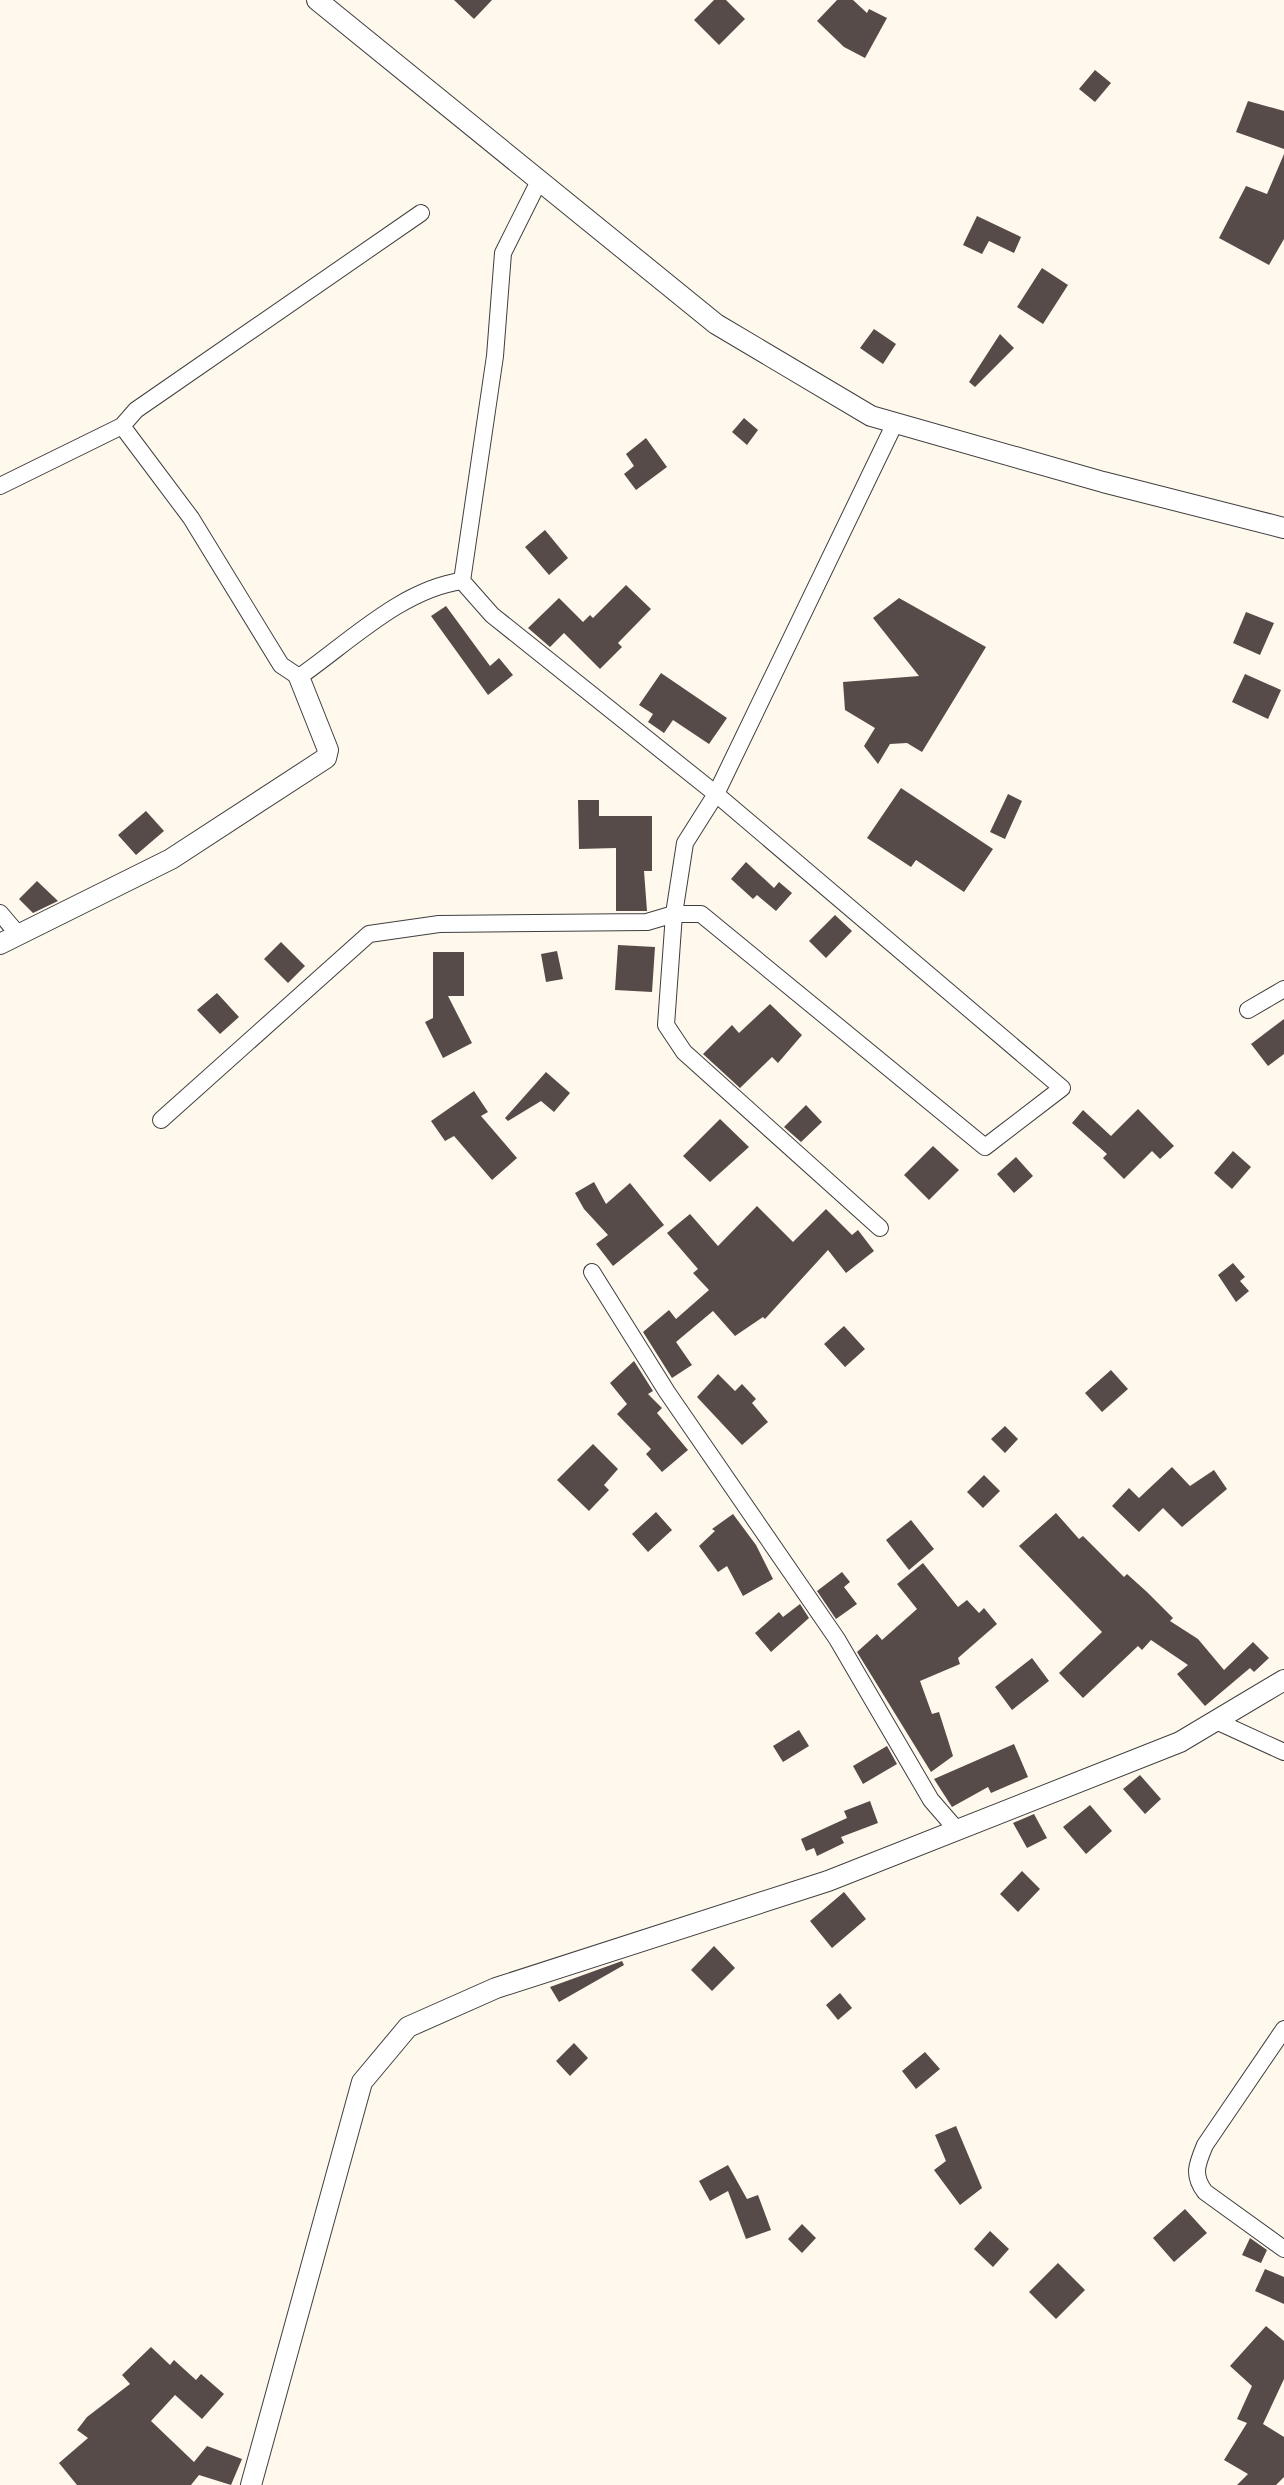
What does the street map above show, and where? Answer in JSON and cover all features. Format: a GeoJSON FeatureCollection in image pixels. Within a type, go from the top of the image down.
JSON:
{"type":"FeatureCollection","features":[{"type":"Feature","properties":{"kind":"street"},"geometry":{"type":"LineString","coordinates":[[317,0],[716,324],[871,416],[1284,528]]}},
{"type":"Feature","properties":{"kind":"street"},"geometry":{"type":"LineString","coordinates":[[161,1120],[369,934],[439,924],[647,922],[674,914],[701,914],[985,1147],[1062,1088],[716,794],[492,615],[462,581],[495,356],[503,253],[539,181]]}},
{"type":"Feature","properties":{"kind":"street"},"geometry":{"type":"LineString","coordinates":[[0,486],[122,426],[136,410],[421,213]]}},
{"type":"Feature","properties":{"kind":"street"},"geometry":{"type":"LineString","coordinates":[[880,1228],[684,1052],[666,1025],[674,914],[685,843],[716,794],[895,423]]}},
{"type":"Feature","properties":{"kind":"street"},"geometry":{"type":"LineString","coordinates":[[0,913],[9,939],[171,859],[326,758],[328,750],[299,677],[281,665],[191,518],[122,426]]}},
{"type":"Feature","properties":{"kind":"street"},"geometry":{"type":"LineString","coordinates":[[299,677],[403,604],[443,584],[462,581]]}},
{"type":"Feature","properties":{"kind":"street"},"geometry":{"type":"LineString","coordinates":[[1248,1010],[1284,989]]}},
{"type":"Feature","properties":{"kind":"street"},"geometry":{"type":"LineString","coordinates":[[592,1272],[667,1392],[837,1639],[931,1800],[957,1830]]}},
{"type":"Feature","properties":{"kind":"street"},"geometry":{"type":"LineString","coordinates":[[251,2485],[362,2082],[408,2027],[496,1988],[828,1881],[1180,1742],[1284,1680]]}},
{"type":"Feature","properties":{"kind":"street"},"geometry":{"type":"LineString","coordinates":[[1216,1721],[1284,1752]]}},
{"type":"Feature","properties":{"kind":"street"},"geometry":{"type":"LineString","coordinates":[[1284,2029],[1205,2145],[1196,2165],[1197,2181],[1205,2192],[1284,2249]]}},
{"type":"Feature","properties":{"kind":"building"},"geometry":{"type":"Polygon","coordinates":[[[454,0],[492,0],[474,19],[454,0]]]}},
{"type":"Feature","properties":{"kind":"building"},"geometry":{"type":"Polygon","coordinates":[[[714,0],[726,0],[745,19],[719,45],[694,20],[714,0]]]}},
{"type":"Feature","properties":{"kind":"building"},"geometry":{"type":"Polygon","coordinates":[[[837,0],[853,0],[867,13],[869,9],[887,18],[865,58],[844,47],[817,21],[837,0]]]}},
{"type":"Feature","properties":{"kind":"building"},"geometry":{"type":"Polygon","coordinates":[[[1095,70],[1111,83],[1095,102],[1079,89],[1095,70]]]}},
{"type":"Feature","properties":{"kind":"building"},"geometry":{"type":"Polygon","coordinates":[[[1248,101],[1284,111],[1284,149],[1236,132],[1248,101]]]}},
{"type":"Feature","properties":{"kind":"building"},"geometry":{"type":"Polygon","coordinates":[[[1284,154],[1284,239],[1269,265],[1219,238],[1246,186],[1267,194],[1284,154]]]}},
{"type":"Feature","properties":{"kind":"building"},"geometry":{"type":"Polygon","coordinates":[[[977,216],[1021,237],[1014,253],[989,241],[982,254],[963,245],[977,216]]]}},
{"type":"Feature","properties":{"kind":"building"},"geometry":{"type":"Polygon","coordinates":[[[1042,268],[1068,285],[1043,324],[1017,307],[1042,268]]]}},
{"type":"Feature","properties":{"kind":"building"},"geometry":{"type":"Polygon","coordinates":[[[874,329],[896,344],[883,364],[860,348],[874,329]]]}},
{"type":"Feature","properties":{"kind":"building"},"geometry":{"type":"Polygon","coordinates":[[[1000,334],[1014,348],[975,387],[969,382],[1000,334]]]}},
{"type":"Feature","properties":{"kind":"building"},"geometry":{"type":"Polygon","coordinates":[[[744,418],[758,430],[747,445],[732,432],[744,418]]]}},
{"type":"Feature","properties":{"kind":"building"},"geometry":{"type":"Polygon","coordinates":[[[646,438],[667,467],[636,490],[624,474],[634,466],[626,454],[646,438]]]}},
{"type":"Feature","properties":{"kind":"building"},"geometry":{"type":"Polygon","coordinates":[[[545,530],[568,558],[549,575],[525,547],[545,530]]]}},
{"type":"Feature","properties":{"kind":"building"},"geometry":{"type":"Polygon","coordinates":[[[626,585],[651,609],[618,643],[622,647],[600,669],[564,633],[550,647],[528,628],[559,598],[583,622],[590,615],[593,618],[626,585]]]}},
{"type":"Feature","properties":{"kind":"building"},"geometry":{"type":"Polygon","coordinates":[[[899,598],[986,647],[922,752],[907,743],[890,744],[878,764],[864,746],[875,728],[845,710],[843,682],[919,676],[873,618],[899,598]]]}},
{"type":"Feature","properties":{"kind":"building"},"geometry":{"type":"Polygon","coordinates":[[[446,606],[490,666],[499,658],[513,675],[488,695],[431,616],[446,606]]]}},
{"type":"Feature","properties":{"kind":"building"},"geometry":{"type":"Polygon","coordinates":[[[1246,612],[1274,623],[1260,655],[1233,643],[1246,612]]]}},
{"type":"Feature","properties":{"kind":"building"},"geometry":{"type":"Polygon","coordinates":[[[661,673],[727,718],[709,744],[673,720],[664,733],[648,722],[653,714],[639,705],[661,673]]]}},
{"type":"Feature","properties":{"kind":"building"},"geometry":{"type":"Polygon","coordinates":[[[1245,674],[1281,690],[1268,719],[1232,702],[1245,674]]]}},
{"type":"Feature","properties":{"kind":"building"},"geometry":{"type":"Polygon","coordinates":[[[901,788],[993,849],[964,892],[916,860],[911,867],[867,838],[901,788]]]}},
{"type":"Feature","properties":{"kind":"building"},"geometry":{"type":"Polygon","coordinates":[[[1008,794],[1022,801],[1005,839],[990,832],[1008,794]]]}},
{"type":"Feature","properties":{"kind":"building"},"geometry":{"type":"Polygon","coordinates":[[[578,800],[599,800],[599,816],[652,816],[652,871],[644,871],[647,911],[616,911],[616,848],[579,849],[578,800]]]}},
{"type":"Feature","properties":{"kind":"building"},"geometry":{"type":"Polygon","coordinates":[[[146,811],[164,831],[136,855],[118,835],[146,811]]]}},
{"type":"Feature","properties":{"kind":"building"},"geometry":{"type":"Polygon","coordinates":[[[746,862],[774,888],[779,882],[792,893],[776,911],[757,895],[753,899],[731,879],[746,862]]]}},
{"type":"Feature","properties":{"kind":"building"},"geometry":{"type":"Polygon","coordinates":[[[37,881],[58,901],[33,913],[19,899],[37,881]]]}},
{"type":"Feature","properties":{"kind":"building"},"geometry":{"type":"Polygon","coordinates":[[[835,915],[852,931],[826,958],[809,941],[835,915]]]}},
{"type":"Feature","properties":{"kind":"building"},"geometry":{"type":"Polygon","coordinates":[[[281,942],[305,966],[288,983],[264,959],[281,942]]]}},
{"type":"Feature","properties":{"kind":"building"},"geometry":{"type":"Polygon","coordinates":[[[618,945],[655,947],[652,992],[615,990],[618,945]]]}},
{"type":"Feature","properties":{"kind":"building"},"geometry":{"type":"Polygon","coordinates":[[[557,951],[563,979],[546,982],[541,954],[557,951]]]}},
{"type":"Feature","properties":{"kind":"building"},"geometry":{"type":"Polygon","coordinates":[[[433,952],[464,952],[464,996],[448,996],[472,1043],[443,1058],[425,1022],[433,1018],[433,952]]]}},
{"type":"Feature","properties":{"kind":"building"},"geometry":{"type":"Polygon","coordinates":[[[217,993],[239,1017],[220,1034],[197,1010],[217,993]]]}},
{"type":"Feature","properties":{"kind":"building"},"geometry":{"type":"Polygon","coordinates":[[[770,1004],[802,1035],[778,1063],[772,1057],[740,1088],[703,1054],[732,1025],[739,1033],[770,1004]]]}},
{"type":"Feature","properties":{"kind":"building"},"geometry":{"type":"Polygon","coordinates":[[[1284,1019],[1284,1054],[1268,1066],[1251,1044],[1284,1019]]]}},
{"type":"Feature","properties":{"kind":"building"},"geometry":{"type":"Polygon","coordinates":[[[546,1072],[570,1093],[554,1112],[541,1101],[508,1121],[505,1118],[546,1072]]]}},
{"type":"Feature","properties":{"kind":"building"},"geometry":{"type":"Polygon","coordinates":[[[474,1091],[488,1112],[481,1116],[517,1158],[492,1180],[454,1136],[445,1141],[431,1121],[474,1091]]]}},
{"type":"Feature","properties":{"kind":"building"},"geometry":{"type":"Polygon","coordinates":[[[806,1105],[822,1122],[801,1142],[784,1127],[806,1105]]]}},
{"type":"Feature","properties":{"kind":"building"},"geometry":{"type":"Polygon","coordinates":[[[1138,1109],[1174,1146],[1160,1159],[1152,1151],[1124,1179],[1103,1158],[1107,1154],[1072,1123],[1083,1110],[1111,1136],[1138,1109]]]}},
{"type":"Feature","properties":{"kind":"building"},"geometry":{"type":"Polygon","coordinates":[[[720,1119],[749,1147],[710,1182],[683,1156],[720,1119]]]}},
{"type":"Feature","properties":{"kind":"building"},"geometry":{"type":"Polygon","coordinates":[[[933,1146],[959,1170],[929,1200],[904,1175],[933,1146]]]}},
{"type":"Feature","properties":{"kind":"building"},"geometry":{"type":"Polygon","coordinates":[[[1233,1151],[1251,1167],[1232,1189],[1214,1173],[1233,1151]]]}},
{"type":"Feature","properties":{"kind":"building"},"geometry":{"type":"Polygon","coordinates":[[[1016,1157],[1033,1176],[1014,1193],[997,1174],[1016,1157]]]}},
{"type":"Feature","properties":{"kind":"building"},"geometry":{"type":"Polygon","coordinates":[[[594,1182],[606,1204],[630,1183],[664,1225],[613,1266],[596,1244],[608,1235],[584,1209],[575,1193],[594,1182]]]}},
{"type":"Feature","properties":{"kind":"building"},"geometry":{"type":"Polygon","coordinates":[[[757,1206],[793,1242],[826,1209],[852,1235],[858,1230],[874,1251],[846,1273],[828,1250],[765,1319],[763,1317],[735,1336],[713,1311],[676,1342],[692,1365],[672,1378],[643,1332],[669,1310],[676,1319],[709,1290],[693,1273],[698,1269],[667,1233],[690,1214],[718,1246],[757,1206]]]}},
{"type":"Feature","properties":{"kind":"building"},"geometry":{"type":"Polygon","coordinates":[[[1233,1263],[1245,1277],[1240,1281],[1249,1291],[1236,1302],[1218,1275],[1233,1263]]]}},
{"type":"Feature","properties":{"kind":"building"},"geometry":{"type":"Polygon","coordinates":[[[844,1326],[865,1349],[845,1367],[824,1344],[844,1326]]]}},
{"type":"Feature","properties":{"kind":"building"},"geometry":{"type":"Polygon","coordinates":[[[634,1361],[653,1391],[648,1394],[662,1408],[657,1413],[688,1450],[662,1472],[646,1454],[651,1449],[617,1414],[627,1404],[610,1383],[634,1361]]]}},
{"type":"Feature","properties":{"kind":"building"},"geometry":{"type":"Polygon","coordinates":[[[1111,1370],[1128,1389],[1102,1412],[1085,1393],[1111,1370]]]}},
{"type":"Feature","properties":{"kind":"building"},"geometry":{"type":"Polygon","coordinates":[[[718,1374],[735,1391],[742,1384],[756,1399],[752,1403],[768,1422],[742,1445],[697,1397],[718,1374]]]}},
{"type":"Feature","properties":{"kind":"building"},"geometry":{"type":"Polygon","coordinates":[[[1005,1426],[1018,1439],[1005,1453],[991,1439],[1005,1426]]]}},
{"type":"Feature","properties":{"kind":"building"},"geometry":{"type":"Polygon","coordinates":[[[593,1444],[618,1469],[604,1485],[609,1490],[589,1511],[557,1480],[593,1444]]]}},
{"type":"Feature","properties":{"kind":"building"},"geometry":{"type":"Polygon","coordinates":[[[1172,1467],[1190,1486],[1214,1470],[1227,1489],[1182,1527],[1163,1508],[1139,1532],[1112,1506],[1129,1488],[1139,1498],[1172,1467]]]}},
{"type":"Feature","properties":{"kind":"building"},"geometry":{"type":"Polygon","coordinates":[[[984,1475],[1000,1491],[983,1508],[967,1492],[984,1475]]]}},
{"type":"Feature","properties":{"kind":"building"},"geometry":{"type":"Polygon","coordinates":[[[656,1512],[672,1530],[648,1552],[632,1534],[656,1512]]]}},
{"type":"Feature","properties":{"kind":"building"},"geometry":{"type":"Polygon","coordinates":[[[1056,1513],[1079,1539],[1083,1536],[1124,1577],[1127,1574],[1147,1592],[1173,1618],[1170,1621],[1198,1639],[1224,1670],[1253,1642],[1269,1658],[1254,1672],[1250,1668],[1205,1706],[1177,1674],[1188,1665],[1151,1640],[1142,1650],[1138,1646],[1083,1698],[1059,1673],[1102,1632],[1019,1546],[1056,1513]]]}},
{"type":"Feature","properties":{"kind":"building"},"geometry":{"type":"Polygon","coordinates":[[[733,1514],[756,1545],[773,1579],[743,1596],[727,1566],[718,1572],[699,1546],[715,1531],[712,1529],[733,1514]]]}},
{"type":"Feature","properties":{"kind":"building"},"geometry":{"type":"Polygon","coordinates":[[[911,1520],[934,1549],[909,1570],[886,1540],[911,1520]]]}},
{"type":"Feature","properties":{"kind":"building"},"geometry":{"type":"Polygon","coordinates":[[[923,1563],[958,1607],[967,1600],[979,1613],[984,1608],[997,1624],[958,1658],[960,1664],[920,1681],[932,1714],[939,1712],[953,1756],[931,1772],[857,1652],[877,1634],[882,1640],[917,1609],[897,1584],[923,1563]]]}},
{"type":"Feature","properties":{"kind":"building"},"geometry":{"type":"Polygon","coordinates":[[[842,1572],[850,1582],[844,1587],[857,1604],[836,1619],[817,1591],[842,1572]]]}},
{"type":"Feature","properties":{"kind":"building"},"geometry":{"type":"Polygon","coordinates":[[[800,1604],[809,1618],[771,1652],[755,1633],[779,1612],[783,1617],[800,1604]]]}},
{"type":"Feature","properties":{"kind":"building"},"geometry":{"type":"Polygon","coordinates":[[[1032,1658],[1049,1681],[1012,1710],[995,1687],[1032,1658]]]}},
{"type":"Feature","properties":{"kind":"building"},"geometry":{"type":"Polygon","coordinates":[[[799,1730],[809,1746],[783,1762],[773,1746],[799,1730]]]}},
{"type":"Feature","properties":{"kind":"building"},"geometry":{"type":"Polygon","coordinates":[[[1014,1744],[1028,1777],[991,1793],[988,1787],[952,1807],[934,1779],[1014,1744]]]}},
{"type":"Feature","properties":{"kind":"building"},"geometry":{"type":"Polygon","coordinates":[[[887,1746],[897,1764],[863,1784],[853,1766],[887,1746]]]}},
{"type":"Feature","properties":{"kind":"building"},"geometry":{"type":"Polygon","coordinates":[[[1140,1775],[1161,1799],[1145,1814],[1123,1789],[1140,1775]]]}},
{"type":"Feature","properties":{"kind":"building"},"geometry":{"type":"Polygon","coordinates":[[[870,1801],[878,1823],[841,1837],[844,1843],[817,1856],[814,1848],[806,1851],[801,1839],[847,1818],[844,1811],[870,1801]]]}},
{"type":"Feature","properties":{"kind":"building"},"geometry":{"type":"Polygon","coordinates":[[[1090,1805],[1112,1831],[1086,1854],[1063,1827],[1090,1805]]]}},
{"type":"Feature","properties":{"kind":"building"},"geometry":{"type":"Polygon","coordinates":[[[1034,1814],[1047,1838],[1027,1848],[1013,1823],[1034,1814]]]}},
{"type":"Feature","properties":{"kind":"building"},"geometry":{"type":"Polygon","coordinates":[[[1022,1871],[1040,1889],[1018,1912],[1000,1894],[1022,1871]]]}},
{"type":"Feature","properties":{"kind":"building"},"geometry":{"type":"Polygon","coordinates":[[[844,1892],[866,1919],[832,1948],[810,1921],[844,1892]]]}},
{"type":"Feature","properties":{"kind":"building"},"geometry":{"type":"Polygon","coordinates":[[[714,1946],[735,1968],[712,1991],[691,1970],[714,1946]]]}},
{"type":"Feature","properties":{"kind":"building"},"geometry":{"type":"Polygon","coordinates":[[[622,1961],[624,1965],[559,2002],[550,1987],[622,1961]]]}},
{"type":"Feature","properties":{"kind":"building"},"geometry":{"type":"Polygon","coordinates":[[[840,1993],[852,2008],[838,2020],[826,2005],[840,1993]]]}},
{"type":"Feature","properties":{"kind":"building"},"geometry":{"type":"Polygon","coordinates":[[[574,2043],[588,2058],[570,2076],[556,2061],[574,2043]]]}},
{"type":"Feature","properties":{"kind":"building"},"geometry":{"type":"Polygon","coordinates":[[[925,2052],[940,2069],[916,2089],[902,2071],[925,2052]]]}},
{"type":"Feature","properties":{"kind":"building"},"geometry":{"type":"Polygon","coordinates":[[[956,2126],[982,2188],[960,2205],[934,2170],[946,2161],[935,2135],[956,2126]]]}},
{"type":"Feature","properties":{"kind":"building"},"geometry":{"type":"Polygon","coordinates":[[[728,2165],[747,2199],[758,2195],[771,2230],[746,2239],[728,2191],[710,2201],[699,2181],[728,2165]]]}},
{"type":"Feature","properties":{"kind":"building"},"geometry":{"type":"Polygon","coordinates":[[[1185,2209],[1207,2233],[1174,2262],[1153,2238],[1185,2209]]]}},
{"type":"Feature","properties":{"kind":"building"},"geometry":{"type":"Polygon","coordinates":[[[802,2224],[816,2238],[802,2253],[788,2239],[802,2224]]]}},
{"type":"Feature","properties":{"kind":"building"},"geometry":{"type":"Polygon","coordinates":[[[990,2231],[1009,2249],[993,2267],[974,2249],[990,2231]]]}},
{"type":"Feature","properties":{"kind":"building"},"geometry":{"type":"Polygon","coordinates":[[[1250,2238],[1267,2250],[1261,2263],[1242,2255],[1250,2238]]]}},
{"type":"Feature","properties":{"kind":"building"},"geometry":{"type":"Polygon","coordinates":[[[1058,2263],[1085,2290],[1056,2319],[1029,2292],[1058,2263]]]}},
{"type":"Feature","properties":{"kind":"building"},"geometry":{"type":"Polygon","coordinates":[[[1265,2269],[1284,2277],[1284,2304],[1255,2291],[1265,2269]]]}},
{"type":"Feature","properties":{"kind":"building"},"geometry":{"type":"Polygon","coordinates":[[[1266,2326],[1284,2341],[1284,2379],[1263,2424],[1284,2437],[1284,2477],[1276,2485],[1237,2485],[1248,2474],[1224,2460],[1247,2423],[1237,2419],[1252,2386],[1230,2366],[1266,2326]]]}},
{"type":"Feature","properties":{"kind":"building"},"geometry":{"type":"Polygon","coordinates":[[[151,2347],[170,2365],[174,2360],[196,2380],[201,2374],[224,2394],[202,2419],[175,2395],[151,2421],[194,2462],[207,2446],[242,2459],[231,2485],[199,2475],[191,2485],[77,2485],[59,2463],[88,2438],[77,2430],[87,2417],[130,2384],[122,2375],[151,2347]]]}}]}
